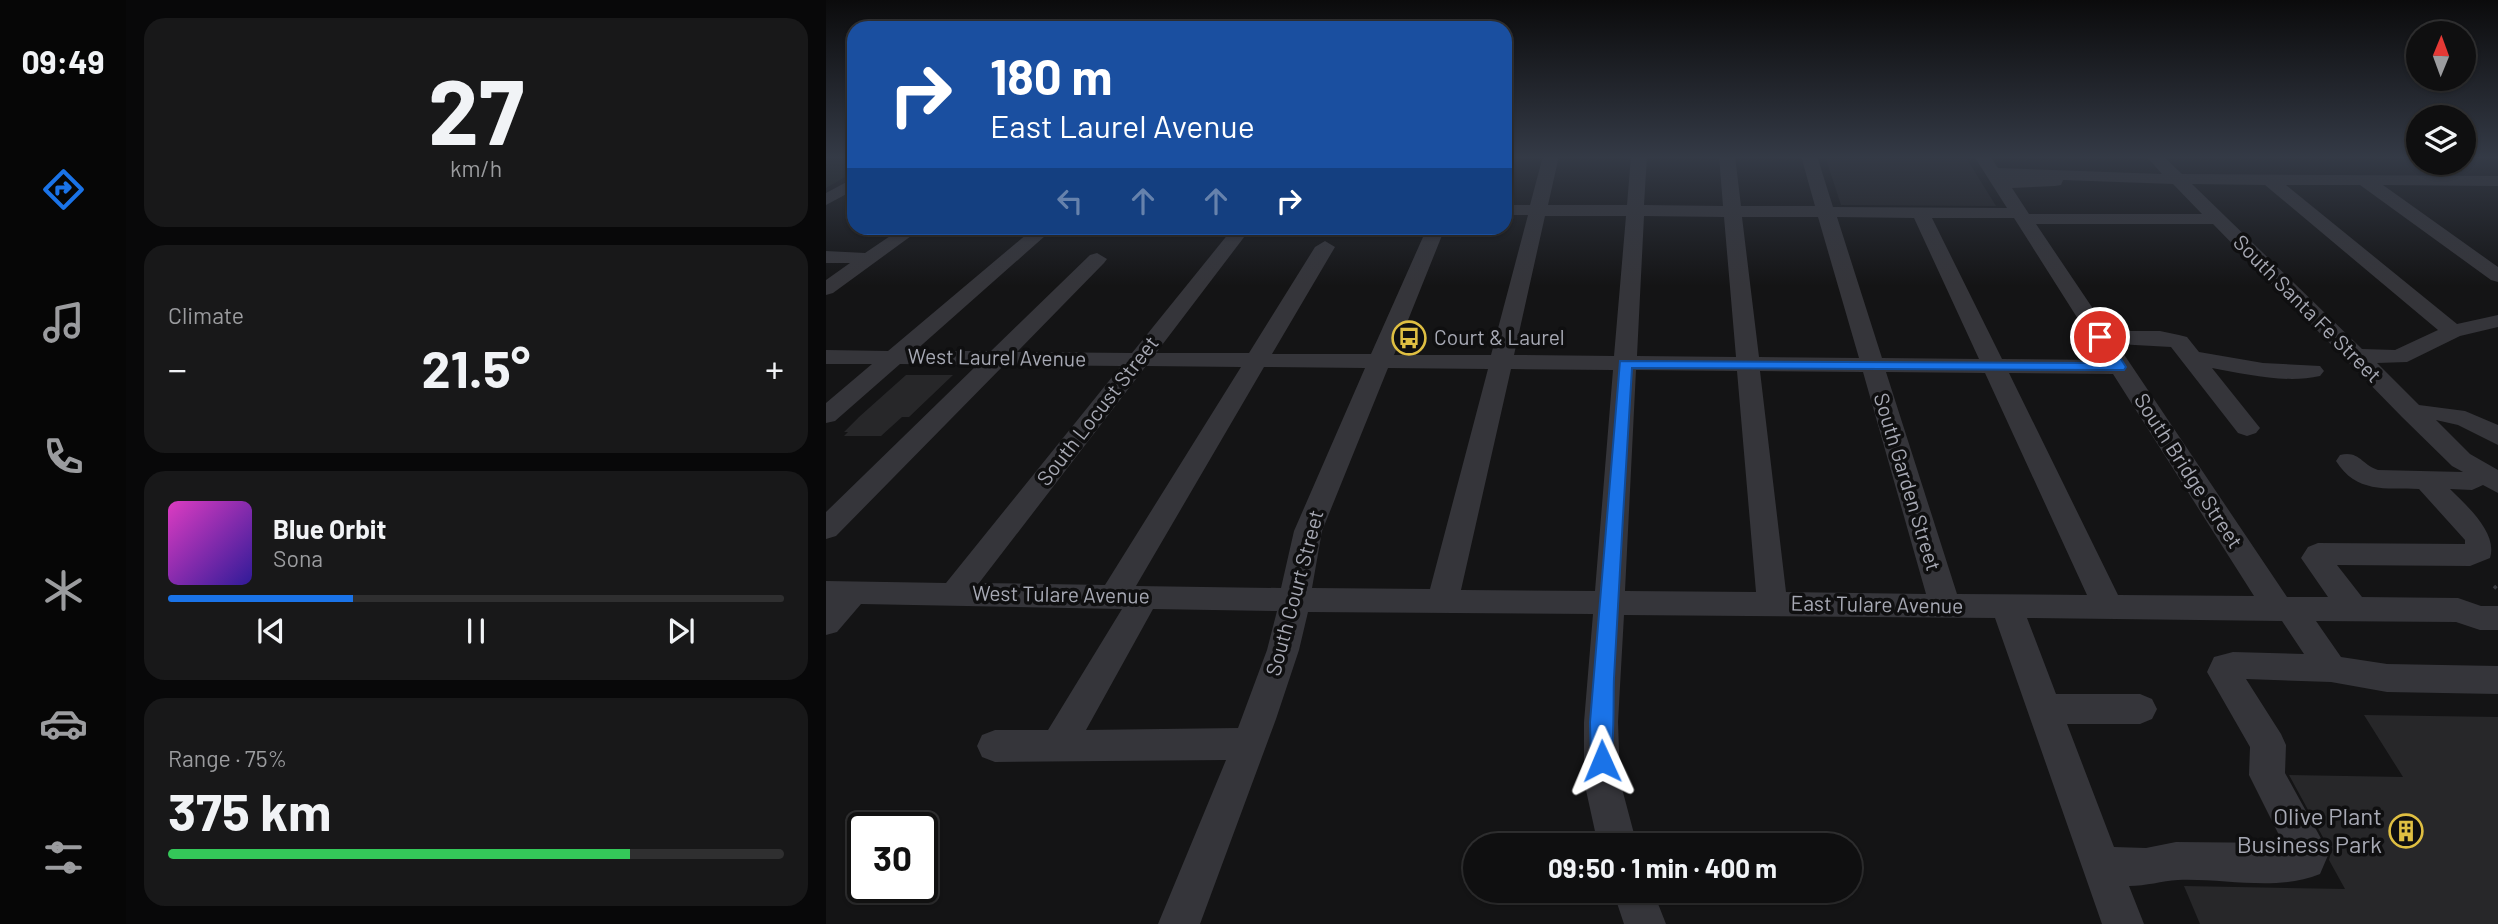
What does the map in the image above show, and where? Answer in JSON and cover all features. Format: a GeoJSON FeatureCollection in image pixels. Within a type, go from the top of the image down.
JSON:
{"type":"FeatureCollection","features":[{"type":"Feature","properties":{"kind":"street"},"geometry":{"type":"LineString","coordinates":[[1443,600],[1540,199]]}},
{"type":"Feature","properties":{"kind":"street"},"geometry":{"type":"LineString","coordinates":[[1614,833],[1602,781],[1601,722],[1636,199]]}},
{"type":"Feature","properties":{"kind":"street"},"geometry":{"type":"LineString","coordinates":[[1731,199],[1772,603]]}},
{"type":"Feature","properties":{"kind":"street","name":"South Garden Street"},"geometry":{"type":"LineString","coordinates":[[1821,199],[1945,606]]}},
{"type":"Feature","properties":{"kind":"street","name":"South Bridge Street"},"geometry":{"type":"LineString","coordinates":[[2010,199],[2119,367],[2286,610],[2331,669]]}},
{"type":"Feature","properties":{"kind":"street","name":"South Santa Fe Street"},"geometry":{"type":"LineString","coordinates":[[2197,199],[2477,475],[2498,505]]}},
{"type":"Feature","properties":{"kind":"street"},"geometry":{"type":"LineString","coordinates":[[2293,199],[2454,331]]}},
{"type":"Feature","properties":{"kind":"street"},"geometry":{"type":"LineString","coordinates":[[2391,199],[2498,276]]}},
{"type":"Feature","properties":{"kind":"street"},"geometry":{"type":"LineString","coordinates":[[826,208],[845,208]]}},
{"type":"Feature","properties":{"kind":"street"},"geometry":{"type":"LineString","coordinates":[[1512,211],[1921,213],[2217,219]]}},
{"type":"Feature","properties":{"kind":"street"},"geometry":{"type":"LineString","coordinates":[[1921,213],[2109,608]]}},
{"type":"Feature","properties":{"kind":"street"},"geometry":{"type":"LineString","coordinates":[[826,289],[903,235]]}},
{"type":"Feature","properties":{"kind":"street"},"geometry":{"type":"LineString","coordinates":[[826,416],[1037,235]]}},
{"type":"Feature","properties":{"kind":"street","name":"South Locust Street"},"geometry":{"type":"LineString","coordinates":[[954,594],[1236,235]]}},
{"type":"Feature","properties":{"kind":"street","name":"South Court Street"},"geometry":{"type":"LineString","coordinates":[[1179,924],[1284,648],[1308,531],[1433,235]]}},
{"type":"Feature","properties":{"kind":"street"},"geometry":{"type":"LineString","coordinates":[[1058,746],[1130,596],[1256,360],[1325,247]]}},
{"type":"Feature","properties":{"kind":"street"},"geometry":{"type":"LineString","coordinates":[[826,257],[860,257]]}},
{"type":"Feature","properties":{"kind":"street"},"geometry":{"type":"LineString","coordinates":[[826,528],[1097,259]]}},
{"type":"Feature","properties":{"kind":"street"},"geometry":{"type":"LineString","coordinates":[[2355,356],[2399,357],[2454,331],[2498,321]]}},
{"type":"Feature","properties":{"kind":"street"},"geometry":{"type":"LineString","coordinates":[[2100,337],[2169,339],[2179,342],[2247,428]]}},
{"type":"Feature","properties":{"kind":"street","name":"West Laurel Avenue"},"geometry":{"type":"LineString","coordinates":[[826,357],[2119,367]]}},
{"type":"Feature","properties":{"kind":"street"},"geometry":{"type":"LineString","coordinates":[[2193,358],[2263,370],[2312,371]]}},
{"type":"Feature","properties":{"kind":"street"},"geometry":{"type":"LineString","coordinates":[[2411,412],[2448,412],[2481,425],[2498,437]]}},
{"type":"Feature","properties":{"kind":"street"},"geometry":{"type":"LineString","coordinates":[[2348,461],[2366,477],[2425,480],[2477,475]]}},
{"type":"Feature","properties":{"kind":"street"},"geometry":{"type":"LineString","coordinates":[[2354,611],[2316,558],[2318,554],[2470,555],[2480,551],[2479,537],[2425,480]]}},
{"type":"Feature","properties":{"kind":"street"},"geometry":{"type":"LineString","coordinates":[[826,622],[840,592]]}},
{"type":"Feature","properties":{"kind":"street","name":"West Tulare Avenue"},"geometry":{"type":"LineString","coordinates":[[840,592],[1295,600]]}},
{"type":"Feature","properties":{"kind":"street","name":"East Tulare Avenue"},"geometry":{"type":"LineString","coordinates":[[1295,600],[2458,610],[2480,618],[2497,606]]}},
{"type":"Feature","properties":{"kind":"street"},"geometry":{"type":"LineString","coordinates":[[2007,607],[2123,924]]}},
{"type":"Feature","properties":{"kind":"street"},"geometry":{"type":"LineString","coordinates":[[2102,866],[2146,867],[2176,861],[2299,863],[2306,860],[2309,853],[2267,775],[2268,745],[2224,672],[2225,667],[2233,665],[2331,669],[2387,678],[2498,680]]}},
{"type":"Feature","properties":{"kind":"street"},"geometry":{"type":"LineString","coordinates":[[2044,709],[2140,709]]}},
{"type":"Feature","properties":{"kind":"street"},"geometry":{"type":"LineString","coordinates":[[995,746],[1249,744]]}},
{"type":"Feature","properties":{"kind":"street"},"geometry":{"type":"LineString","coordinates":[[1637,903],[1644,924]]}},
{"type":"Feature","properties":{"kind":"shaded area"},"geometry":{"type":"Polygon","coordinates":[[[1839,199],[1992,199],[1996,206],[1841,205],[1839,199]]]}},
{"type":"Feature","properties":{"kind":"building"},"geometry":{"type":"Polygon","coordinates":[[[906,375],[953,375],[909,417],[902,417],[881,436],[844,436],[848,432],[844,432],[859,417],[906,375]]]}},
{"type":"Feature","properties":{"kind":"building","name":"Olive Plant Business Park"},"geometry":{"type":"Polygon","coordinates":[[[2364,715],[2498,717],[2498,924],[2200,924],[2184,886],[2345,889],[2329,860],[2331,852],[2289,775],[2403,777],[2364,715]]]}},
{"type":"Feature","properties":{"kind":"place","name":"Court & Laurel"},"geometry":{"type":"Point","coordinates":[1409,338]}},
{"type":"Feature","properties":{"kind":"place","name":"Olive Plant Business Park"},"geometry":{"type":"Point","coordinates":[2406,831]}},
{"type":"Feature","properties":{"kind":"route"},"geometry":{"type":"LineString","coordinates":[[1602,761],[1601,722],[1625,363],[2119,367],[2100,337]]}}]}
